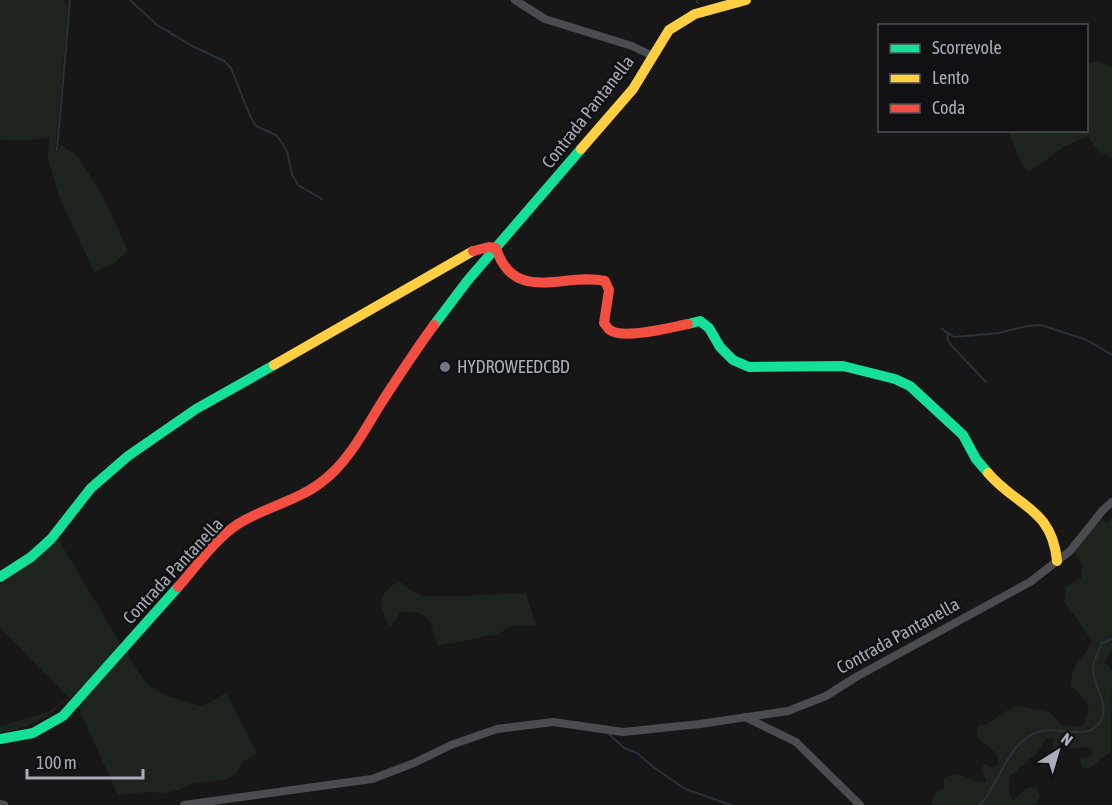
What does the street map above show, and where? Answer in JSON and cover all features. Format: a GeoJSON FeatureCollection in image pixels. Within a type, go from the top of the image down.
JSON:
{"type":"FeatureCollection","features":[{"type":"Feature","properties":{"kind":"street"},"geometry":{"type":"LineString","coordinates":[[515,0],[546,19],[632,46],[653,56]]}},
{"type":"Feature","properties":{"kind":"street","name":"Contrada Pantanella"},"geometry":{"type":"LineString","coordinates":[[0,739],[24,737],[44,729],[63,716],[222,538],[237,525],[306,493],[324,481],[340,465],[357,442],[409,359],[468,280],[633,88],[669,30],[689,15],[746,0]]}},
{"type":"Feature","properties":{"kind":"street"},"geometry":{"type":"LineString","coordinates":[[0,577],[31,557],[51,539],[92,488],[128,456],[196,409],[468,253],[489,247],[496,248],[501,264],[528,281],[542,285],[590,278],[605,281],[609,290],[604,323],[611,331],[621,333],[700,321],[709,328],[720,347],[733,360],[749,367],[843,366],[895,379],[910,386],[963,435],[976,459],[992,478],[1045,522],[1056,545],[1057,561]]}},
{"type":"Feature","properties":{"kind":"street","name":"Contrada Pantanella"},"geometry":{"type":"LineString","coordinates":[[184,805],[372,779],[414,764],[452,745],[497,729],[553,722],[622,732],[700,724],[788,711],[826,696],[856,677],[1030,582],[1070,551],[1102,510],[1112,502]]}},
{"type":"Feature","properties":{"kind":"street"},"geometry":{"type":"LineString","coordinates":[[745,717],[796,742],[860,805]]}},
{"type":"Feature","properties":{"kind":"shaded area"},"geometry":{"type":"Polygon","coordinates":[[[0,0],[64,0],[68,7],[55,151],[57,152],[61,145],[78,156],[105,200],[128,251],[113,264],[94,272],[58,194],[48,158],[49,137],[26,141],[0,140],[0,0]]]}},
{"type":"Feature","properties":{"kind":"shaded area"},"geometry":{"type":"Polygon","coordinates":[[[1096,61],[1112,67],[1112,158],[1098,150],[1088,136],[1065,146],[1029,172],[1022,165],[1008,132],[1088,132],[1088,64],[1096,61]]]}},
{"type":"Feature","properties":{"kind":"shaded area"},"geometry":{"type":"Polygon","coordinates":[[[1100,517],[1107,523],[1112,517],[1112,648],[1105,662],[1112,671],[1111,752],[1088,769],[1081,767],[1080,758],[1090,756],[1093,752],[1087,747],[1071,749],[1062,746],[1061,753],[1056,759],[1052,754],[1053,738],[1046,739],[1037,753],[1010,776],[1009,792],[1013,801],[1024,790],[1033,787],[1037,788],[1040,797],[1037,803],[1032,805],[932,805],[937,791],[944,788],[944,778],[955,775],[986,782],[982,767],[985,764],[993,768],[998,763],[993,751],[977,737],[979,725],[989,723],[1012,707],[1021,706],[1049,712],[1062,725],[1082,727],[1089,711],[1086,702],[1071,685],[1073,671],[1092,641],[1064,601],[1066,586],[1081,578],[1083,565],[1075,553],[1077,547],[1100,517]]]}},
{"type":"Feature","properties":{"kind":"shaded area"},"geometry":{"type":"Polygon","coordinates":[[[57,537],[121,645],[81,687],[67,700],[52,712],[19,729],[0,733],[0,726],[48,712],[69,698],[0,627],[0,581],[57,537]]]}},
{"type":"Feature","properties":{"kind":"shaded area"},"geometry":{"type":"Polygon","coordinates":[[[399,581],[423,596],[526,593],[536,626],[517,625],[498,634],[438,646],[430,623],[423,614],[400,613],[390,628],[381,602],[386,591],[399,581]]]}},
{"type":"Feature","properties":{"kind":"shaded area"},"geometry":{"type":"Polygon","coordinates":[[[126,650],[148,684],[165,695],[203,706],[226,693],[257,754],[242,762],[236,774],[226,780],[193,783],[165,793],[118,795],[77,705],[126,650]]]}},
{"type":"Feature","properties":{"kind":"waterway"},"geometry":{"type":"LineString","coordinates":[[57,150],[70,0]]}},
{"type":"Feature","properties":{"kind":"waterway"},"geometry":{"type":"LineString","coordinates":[[130,0],[157,25],[192,46],[224,61],[231,68],[256,126],[276,135],[287,151],[292,174],[298,185],[322,199]]}},
{"type":"Feature","properties":{"kind":"waterway"},"geometry":{"type":"LineString","coordinates":[[942,329],[954,337],[999,333],[1041,325],[1087,340],[1112,355]]}},
{"type":"Feature","properties":{"kind":"waterway"},"geometry":{"type":"LineString","coordinates":[[948,335],[950,344],[986,382]]}},
{"type":"Feature","properties":{"kind":"waterway"},"geometry":{"type":"LineString","coordinates":[[980,805],[987,797],[1008,758],[1022,741],[1040,731],[1087,731],[1100,722],[1104,709],[1093,666],[1102,643],[1112,639]]}},
{"type":"Feature","properties":{"kind":"waterway"},"geometry":{"type":"LineString","coordinates":[[609,734],[624,748],[637,753],[685,789],[731,805]]}},
{"type":"Feature","properties":{"kind":"traffic: fast"},"geometry":{"type":"LineString","coordinates":[[434,325],[468,280],[581,149]]}},
{"type":"Feature","properties":{"kind":"traffic: fast"},"geometry":{"type":"LineString","coordinates":[[688,324],[700,321],[709,328],[720,347],[733,360],[749,367],[843,366],[895,379],[910,386],[963,435],[976,459],[988,473]]}},
{"type":"Feature","properties":{"kind":"traffic: fast"},"geometry":{"type":"LineString","coordinates":[[0,577],[31,557],[51,539],[91,488],[128,456],[196,409],[274,365]]}},
{"type":"Feature","properties":{"kind":"traffic: fast"},"geometry":{"type":"LineString","coordinates":[[0,739],[33,733],[63,716],[178,587]]}},
{"type":"Feature","properties":{"kind":"traffic: slow"},"geometry":{"type":"LineString","coordinates":[[581,149],[633,89],[669,30],[695,14],[746,0]]}},
{"type":"Feature","properties":{"kind":"traffic: slow"},"geometry":{"type":"LineString","coordinates":[[274,365],[473,251]]}},
{"type":"Feature","properties":{"kind":"traffic: slow"},"geometry":{"type":"LineString","coordinates":[[988,473],[1041,519],[1054,543],[1057,561]]}},
{"type":"Feature","properties":{"kind":"traffic: jam"},"geometry":{"type":"LineString","coordinates":[[473,251],[489,247],[496,248],[504,265],[515,276],[528,281],[589,279],[605,281],[609,290],[604,323],[616,333],[648,332],[688,324]]}},
{"type":"Feature","properties":{"kind":"traffic: jam"},"geometry":{"type":"LineString","coordinates":[[178,587],[230,530],[248,518],[303,494],[323,481],[340,465],[355,446],[434,325]]}},
{"type":"Feature","properties":{"kind":"place","name":"HYDROWEEDCBD"},"geometry":{"type":"Point","coordinates":[445,367]}}]}
